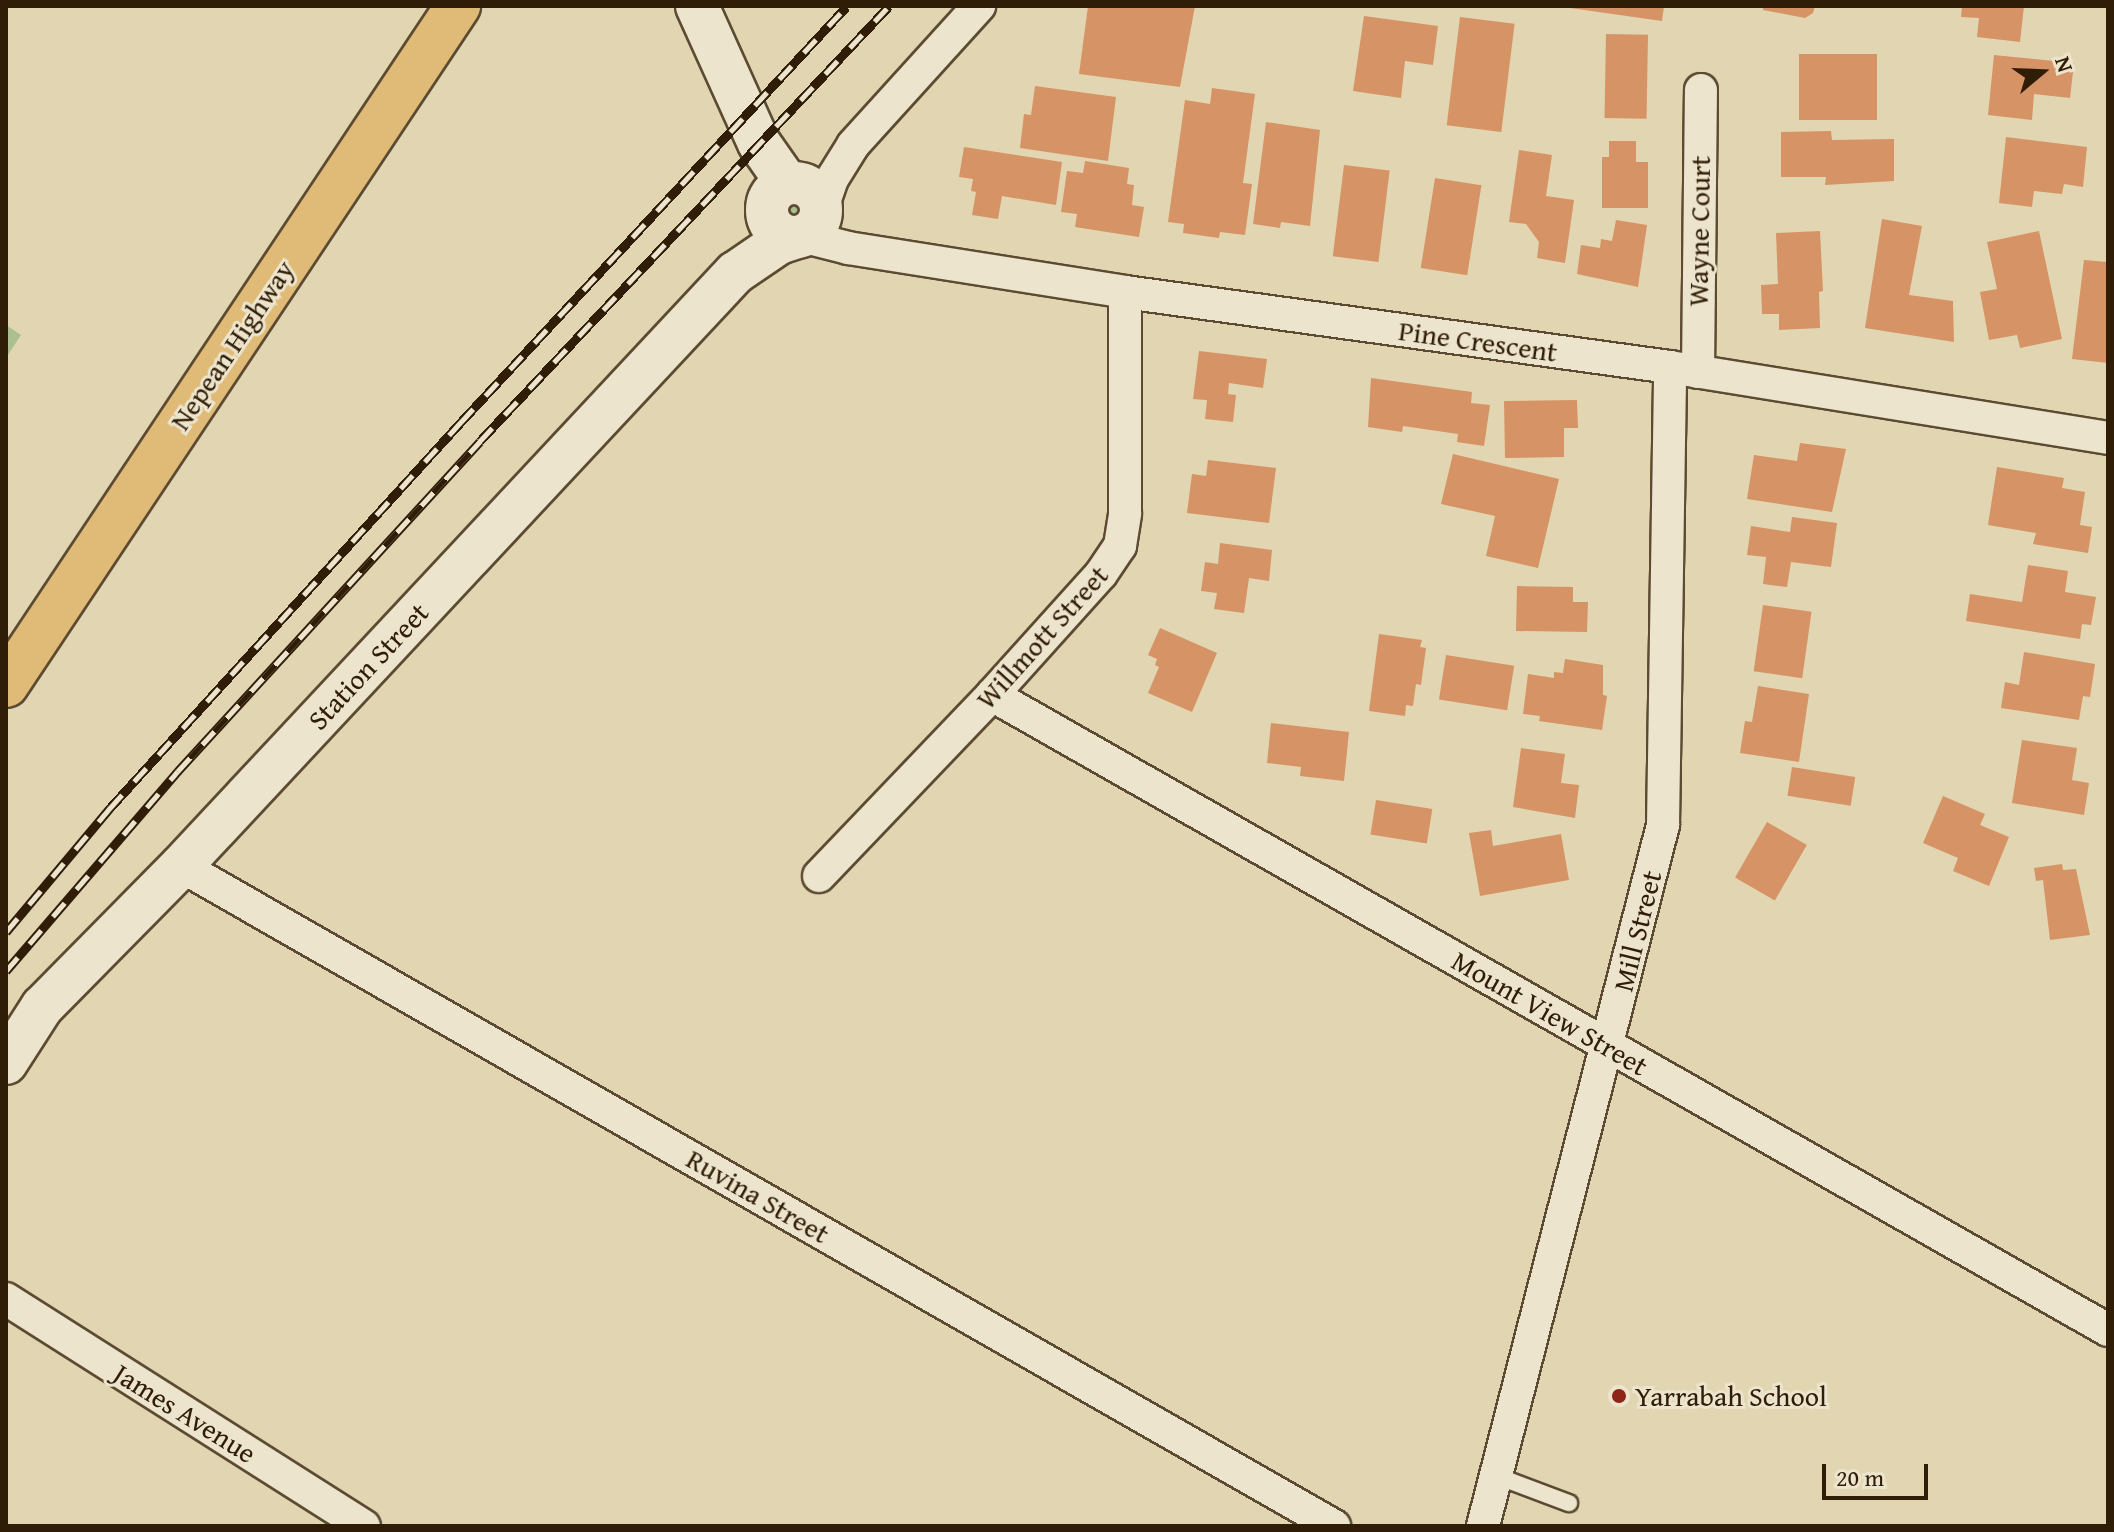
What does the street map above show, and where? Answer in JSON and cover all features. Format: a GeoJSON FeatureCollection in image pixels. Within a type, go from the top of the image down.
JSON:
{"type":"FeatureCollection","features":[{"type":"Feature","properties":{"kind":"highway","name":"Nepean Highway"},"geometry":{"type":"LineString","coordinates":[[6,685],[458,6]]}},
{"type":"Feature","properties":{"kind":"street"},"geometry":{"type":"LineString","coordinates":[[697,6],[759,143],[778,193],[775,230],[810,224],[853,145],[979,6]]}},
{"type":"Feature","properties":{"kind":"street","name":"Wayne Court"},"geometry":{"type":"LineString","coordinates":[[1684,370],[1701,90]]}},
{"type":"Feature","properties":{"kind":"street"},"geometry":{"type":"LineString","coordinates":[[778,193],[853,145]]}},
{"type":"Feature","properties":{"kind":"street","name":"Station Street"},"geometry":{"type":"LineString","coordinates":[[735,273],[778,193]]}},
{"type":"Feature","properties":{"kind":"street","name":"Pine Crescent"},"geometry":{"type":"LineString","coordinates":[[810,224],[848,248],[1125,292],[1684,370],[2108,438]]}},
{"type":"Feature","properties":{"kind":"street","name":"Station Street"},"geometry":{"type":"LineString","coordinates":[[6,1063],[42,1007],[181,866],[735,273],[810,224]]}},
{"type":"Feature","properties":{"kind":"street","name":"Willmott Street"},"geometry":{"type":"LineString","coordinates":[[819,876],[992,695],[1101,574],[1120,546],[1125,513],[1125,292]]}},
{"type":"Feature","properties":{"kind":"street","name":"Mill Street"},"geometry":{"type":"LineString","coordinates":[[1483,1526],[1663,825],[1684,370]]}},
{"type":"Feature","properties":{"kind":"street","name":"Mount View Street"},"geometry":{"type":"LineString","coordinates":[[992,695],[2108,1330]]}},
{"type":"Feature","properties":{"kind":"street","name":"Ruvina Street"},"geometry":{"type":"LineString","coordinates":[[181,866],[1334,1526]]}},
{"type":"Feature","properties":{"kind":"street","name":"James Avenue"},"geometry":{"type":"LineString","coordinates":[[6,1299],[364,1526]]}},
{"type":"Feature","properties":{"kind":"lane"},"geometry":{"type":"LineString","coordinates":[[1497,1476],[1569,1503]]}},
{"type":"Feature","properties":{"kind":"green space"},"geometry":{"type":"Polygon","coordinates":[[[806,189],[812,194],[814,222],[776,224],[771,208],[777,194],[806,189]]]}},
{"type":"Feature","properties":{"kind":"green space"},"geometry":{"type":"Polygon","coordinates":[[[6,325],[21,335],[6,358],[6,325]]]}},
{"type":"Feature","properties":{"kind":"building"},"geometry":{"type":"Polygon","coordinates":[[[1088,6],[1195,6],[1180,87],[1079,74],[1088,6]]]}},
{"type":"Feature","properties":{"kind":"building"},"geometry":{"type":"Polygon","coordinates":[[[1556,6],[1664,6],[1662,21],[1556,6]]]}},
{"type":"Feature","properties":{"kind":"building"},"geometry":{"type":"Polygon","coordinates":[[[1763,6],[1815,6],[1813,13],[1805,18],[1763,10],[1763,6]]]}},
{"type":"Feature","properties":{"kind":"building"},"geometry":{"type":"Polygon","coordinates":[[[1962,6],[2024,6],[2020,42],[1977,37],[1979,18],[1961,17],[1962,6]]]}},
{"type":"Feature","properties":{"kind":"building"},"geometry":{"type":"Polygon","coordinates":[[[1364,16],[1438,26],[1433,65],[1405,61],[1401,98],[1353,91],[1364,16]]]}},
{"type":"Feature","properties":{"kind":"building"},"geometry":{"type":"Polygon","coordinates":[[[1460,17],[1515,24],[1501,132],[1447,125],[1460,17]]]}},
{"type":"Feature","properties":{"kind":"building"},"geometry":{"type":"Polygon","coordinates":[[[1606,34],[1648,35],[1647,119],[1605,118],[1606,34]]]}},
{"type":"Feature","properties":{"kind":"building"},"geometry":{"type":"Polygon","coordinates":[[[1799,54],[1877,54],[1877,120],[1799,120],[1799,54]]]}},
{"type":"Feature","properties":{"kind":"building"},"geometry":{"type":"Polygon","coordinates":[[[1994,55],[2074,63],[2070,98],[2034,94],[2032,120],[1988,115],[1994,55]]]}},
{"type":"Feature","properties":{"kind":"building"},"geometry":{"type":"Polygon","coordinates":[[[1035,86],[1116,97],[1108,161],[1020,148],[1024,114],[1031,115],[1035,86]]]}},
{"type":"Feature","properties":{"kind":"building"},"geometry":{"type":"Polygon","coordinates":[[[1212,88],[1255,94],[1243,183],[1252,184],[1245,235],[1220,232],[1219,238],[1183,233],[1184,224],[1168,222],[1185,100],[1210,104],[1212,88]]]}},
{"type":"Feature","properties":{"kind":"building"},"geometry":{"type":"Polygon","coordinates":[[[1266,122],[1320,130],[1310,226],[1281,222],[1280,228],[1253,224],[1266,122]]]}},
{"type":"Feature","properties":{"kind":"building"},"geometry":{"type":"Polygon","coordinates":[[[1831,131],[1832,140],[1894,139],[1894,181],[1825,185],[1826,177],[1781,177],[1781,132],[1831,131]]]}},
{"type":"Feature","properties":{"kind":"building"},"geometry":{"type":"Polygon","coordinates":[[[2006,137],[2087,147],[2083,187],[2064,184],[2062,194],[2034,191],[2032,207],[1999,203],[2006,137]]]}},
{"type":"Feature","properties":{"kind":"building"},"geometry":{"type":"Polygon","coordinates":[[[1609,141],[1636,141],[1636,162],[1648,162],[1648,208],[1602,208],[1602,157],[1609,157],[1609,141]]]}},
{"type":"Feature","properties":{"kind":"building"},"geometry":{"type":"Polygon","coordinates":[[[964,147],[1062,162],[1056,205],[1002,196],[998,219],[972,215],[976,192],[971,191],[973,179],[959,177],[964,147]]]}},
{"type":"Feature","properties":{"kind":"building"},"geometry":{"type":"Polygon","coordinates":[[[1519,150],[1552,155],[1546,196],[1574,200],[1565,263],[1537,258],[1539,242],[1526,224],[1509,222],[1519,150]]]}},
{"type":"Feature","properties":{"kind":"building"},"geometry":{"type":"Polygon","coordinates":[[[1085,161],[1129,168],[1127,184],[1134,185],[1132,205],[1144,207],[1139,237],[1075,227],[1077,214],[1061,212],[1067,171],[1083,173],[1085,161]]]}},
{"type":"Feature","properties":{"kind":"building"},"geometry":{"type":"Polygon","coordinates":[[[1344,165],[1390,171],[1378,262],[1333,256],[1344,165]]]}},
{"type":"Feature","properties":{"kind":"building"},"geometry":{"type":"Polygon","coordinates":[[[1435,178],[1481,185],[1467,275],[1421,268],[1435,178]]]}},
{"type":"Feature","properties":{"kind":"building"},"geometry":{"type":"Polygon","coordinates":[[[1882,219],[1922,226],[1909,295],[1953,301],[1954,342],[1865,328],[1882,219]]]}},
{"type":"Feature","properties":{"kind":"building"},"geometry":{"type":"Polygon","coordinates":[[[1616,220],[1647,225],[1638,287],[1577,274],[1581,245],[1600,248],[1601,239],[1612,241],[1616,220]]]}},
{"type":"Feature","properties":{"kind":"building"},"geometry":{"type":"Polygon","coordinates":[[[1820,231],[1823,291],[1819,292],[1820,328],[1779,330],[1779,314],[1762,314],[1761,285],[1778,284],[1776,233],[1820,231]]]}},
{"type":"Feature","properties":{"kind":"building"},"geometry":{"type":"Polygon","coordinates":[[[2039,231],[2062,339],[2020,348],[2017,335],[1989,340],[1980,292],[1997,289],[1987,242],[2039,231]]]}},
{"type":"Feature","properties":{"kind":"building"},"geometry":{"type":"Polygon","coordinates":[[[2084,260],[2108,262],[2108,363],[2072,359],[2084,260]]]}},
{"type":"Feature","properties":{"kind":"building"},"geometry":{"type":"Polygon","coordinates":[[[1199,351],[1267,359],[1263,388],[1229,383],[1228,394],[1236,395],[1233,422],[1205,419],[1207,400],[1193,399],[1199,351]]]}},
{"type":"Feature","properties":{"kind":"building"},"geometry":{"type":"Polygon","coordinates":[[[1371,378],[1472,392],[1471,403],[1490,405],[1484,446],[1457,442],[1458,434],[1403,426],[1402,432],[1368,427],[1371,378]]]}},
{"type":"Feature","properties":{"kind":"building"},"geometry":{"type":"Polygon","coordinates":[[[1577,400],[1578,428],[1564,428],[1564,457],[1505,458],[1504,401],[1577,400]]]}},
{"type":"Feature","properties":{"kind":"building"},"geometry":{"type":"Polygon","coordinates":[[[1800,443],[1846,449],[1832,512],[1747,499],[1754,455],[1797,461],[1800,443]]]}},
{"type":"Feature","properties":{"kind":"building"},"geometry":{"type":"Polygon","coordinates":[[[1453,454],[1559,479],[1538,568],[1486,556],[1495,516],[1441,504],[1453,454]]]}},
{"type":"Feature","properties":{"kind":"building"},"geometry":{"type":"Polygon","coordinates":[[[1208,460],[1276,468],[1269,523],[1187,513],[1192,474],[1206,476],[1208,460]]]}},
{"type":"Feature","properties":{"kind":"building"},"geometry":{"type":"Polygon","coordinates":[[[1997,467],[2064,478],[2062,488],[2085,492],[2080,525],[2092,527],[2088,553],[2033,544],[2036,533],[1988,525],[1997,467]]]}},
{"type":"Feature","properties":{"kind":"building"},"geometry":{"type":"Polygon","coordinates":[[[1792,517],[1837,523],[1831,567],[1791,562],[1787,587],[1763,584],[1766,557],[1747,555],[1751,526],[1790,532],[1792,517]]]}},
{"type":"Feature","properties":{"kind":"building"},"geometry":{"type":"Polygon","coordinates":[[[1220,543],[1272,550],[1269,581],[1249,578],[1244,613],[1214,609],[1217,593],[1201,591],[1205,562],[1218,564],[1220,543]]]}},
{"type":"Feature","properties":{"kind":"building"},"geometry":{"type":"Polygon","coordinates":[[[2028,565],[2068,571],[2065,592],[2096,597],[2091,625],[2082,624],[2080,639],[1966,621],[1970,594],[2022,602],[2028,565]]]}},
{"type":"Feature","properties":{"kind":"building"},"geometry":{"type":"Polygon","coordinates":[[[1517,586],[1573,587],[1573,602],[1588,602],[1587,632],[1516,631],[1517,586]]]}},
{"type":"Feature","properties":{"kind":"building"},"geometry":{"type":"Polygon","coordinates":[[[1763,605],[1812,612],[1802,678],[1754,671],[1763,605]]]}},
{"type":"Feature","properties":{"kind":"building"},"geometry":{"type":"Polygon","coordinates":[[[1160,628],[1217,653],[1192,712],[1148,693],[1159,667],[1155,665],[1157,659],[1148,655],[1160,628]]]}},
{"type":"Feature","properties":{"kind":"building"},"geometry":{"type":"Polygon","coordinates":[[[1379,634],[1422,640],[1420,647],[1426,648],[1421,685],[1416,684],[1413,706],[1406,705],[1405,716],[1369,711],[1379,634]]]}},
{"type":"Feature","properties":{"kind":"building"},"geometry":{"type":"Polygon","coordinates":[[[2024,652],[2095,664],[2090,697],[2083,696],[2079,720],[2001,708],[2005,682],[2019,685],[2024,652]]]}},
{"type":"Feature","properties":{"kind":"building"},"geometry":{"type":"Polygon","coordinates":[[[1446,655],[1514,666],[1507,710],[1439,699],[1446,655]]]}},
{"type":"Feature","properties":{"kind":"building"},"geometry":{"type":"Polygon","coordinates":[[[1565,659],[1603,665],[1603,695],[1607,696],[1602,730],[1539,721],[1540,716],[1523,714],[1528,674],[1554,678],[1554,672],[1563,673],[1565,659]]]}},
{"type":"Feature","properties":{"kind":"building"},"geometry":{"type":"Polygon","coordinates":[[[1758,686],[1809,694],[1799,762],[1740,753],[1745,721],[1752,722],[1758,686]]]}},
{"type":"Feature","properties":{"kind":"building"},"geometry":{"type":"Polygon","coordinates":[[[1271,723],[1349,732],[1344,781],[1300,776],[1301,767],[1267,763],[1271,723]]]}},
{"type":"Feature","properties":{"kind":"building"},"geometry":{"type":"Polygon","coordinates":[[[2022,740],[2077,748],[2072,780],[2089,783],[2084,815],[2012,803],[2022,740]]]}},
{"type":"Feature","properties":{"kind":"building"},"geometry":{"type":"Polygon","coordinates":[[[1521,748],[1565,754],[1561,783],[1579,785],[1575,818],[1513,807],[1521,748]]]}},
{"type":"Feature","properties":{"kind":"building"},"geometry":{"type":"Polygon","coordinates":[[[1792,767],[1855,777],[1851,806],[1787,796],[1792,767]]]}},
{"type":"Feature","properties":{"kind":"building"},"geometry":{"type":"Polygon","coordinates":[[[1943,796],[1985,814],[1980,825],[2009,837],[1989,886],[1953,871],[1958,858],[1923,843],[1943,796]]]}},
{"type":"Feature","properties":{"kind":"building"},"geometry":{"type":"Polygon","coordinates":[[[1376,800],[1432,809],[1427,843],[1371,835],[1376,800]]]}},
{"type":"Feature","properties":{"kind":"building"},"geometry":{"type":"Polygon","coordinates":[[[1767,822],[1807,845],[1775,900],[1735,877],[1767,822]]]}},
{"type":"Feature","properties":{"kind":"building"},"geometry":{"type":"Polygon","coordinates":[[[1491,830],[1493,846],[1561,834],[1569,880],[1480,896],[1469,833],[1491,830]]]}},
{"type":"Feature","properties":{"kind":"building"},"geometry":{"type":"Polygon","coordinates":[[[2062,864],[2063,870],[2076,869],[2090,935],[2050,940],[2043,880],[2036,881],[2034,868],[2062,864]]]}},
{"type":"Feature","properties":{"kind":"railway"},"geometry":{"type":"LineString","coordinates":[[6,932],[110,808],[461,422],[847,6]]}},
{"type":"Feature","properties":{"kind":"railway"},"geometry":{"type":"LineString","coordinates":[[6,971],[178,771],[480,441],[889,6]]}},
{"type":"Feature","properties":{"kind":"place","name":"Yarrabah School"},"geometry":{"type":"Point","coordinates":[1619,1396]}}]}
